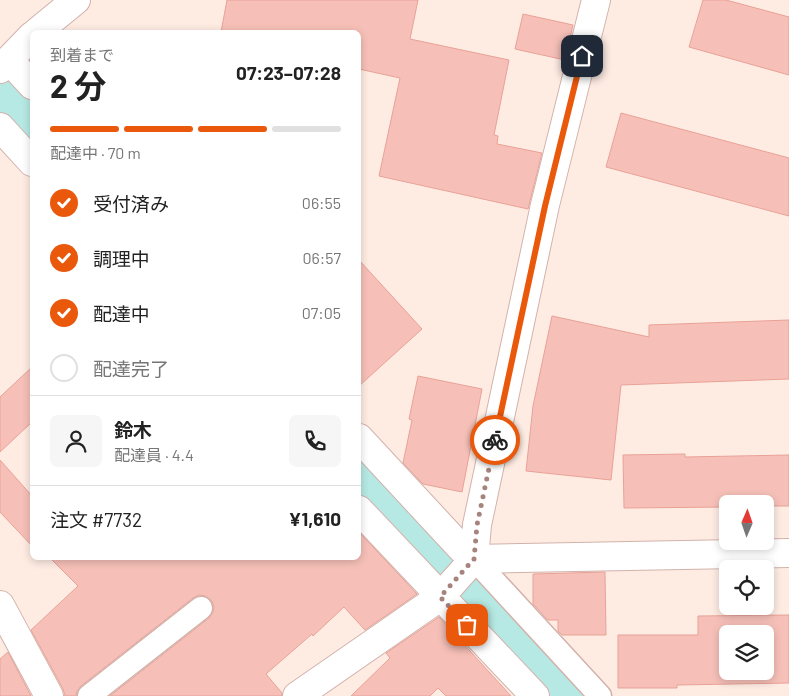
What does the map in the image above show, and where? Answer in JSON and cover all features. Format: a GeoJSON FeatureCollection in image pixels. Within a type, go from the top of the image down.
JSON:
{"type":"FeatureCollection","features":[{"type":"Feature","properties":{"kind":"street"},"geometry":{"type":"LineString","coordinates":[[39,30],[76,0]]}},
{"type":"Feature","properties":{"kind":"street"},"geometry":{"type":"LineString","coordinates":[[297,696],[444,592],[471,563],[477,525],[545,206],[596,0]]}},
{"type":"Feature","properties":{"kind":"street"},"geometry":{"type":"LineString","coordinates":[[30,38],[5,64],[30,83]]}},
{"type":"Feature","properties":{"kind":"street"},"geometry":{"type":"LineString","coordinates":[[0,127],[30,160]]}},
{"type":"Feature","properties":{"kind":"street"},"geometry":{"type":"LineString","coordinates":[[361,440],[461,548],[471,563]]}},
{"type":"Feature","properties":{"kind":"street"},"geometry":{"type":"LineString","coordinates":[[361,512],[444,592],[535,696]]}},
{"type":"Feature","properties":{"kind":"street"},"geometry":{"type":"LineString","coordinates":[[471,563],[606,556],[789,553]]}},
{"type":"Feature","properties":{"kind":"street"},"geometry":{"type":"LineString","coordinates":[[0,605],[49,696]]}},
{"type":"Feature","properties":{"kind":"lane"},"geometry":{"type":"LineString","coordinates":[[471,563],[600,696]]}},
{"type":"Feature","properties":{"kind":"lane"},"geometry":{"type":"LineString","coordinates":[[90,696],[201,608]]}},
{"type":"Feature","properties":{"kind":"building"},"geometry":{"type":"Polygon","coordinates":[[[227,0],[418,0],[410,39],[509,60],[494,135],[498,136],[497,144],[542,153],[528,209],[379,176],[400,78],[361,69],[361,30],[221,30],[227,0]]]}},
{"type":"Feature","properties":{"kind":"building"},"geometry":{"type":"Polygon","coordinates":[[[703,0],[726,0],[789,17],[789,75],[689,47],[703,0]]]}},
{"type":"Feature","properties":{"kind":"building"},"geometry":{"type":"Polygon","coordinates":[[[523,14],[573,25],[565,60],[515,49],[523,14]]]}},
{"type":"Feature","properties":{"kind":"building"},"geometry":{"type":"Polygon","coordinates":[[[621,113],[789,158],[789,216],[606,167],[621,113]]]}},
{"type":"Feature","properties":{"kind":"building"},"geometry":{"type":"Polygon","coordinates":[[[361,262],[422,329],[361,384],[361,262]]]}},
{"type":"Feature","properties":{"kind":"building"},"geometry":{"type":"Polygon","coordinates":[[[552,316],[649,337],[649,325],[789,320],[789,379],[621,385],[611,480],[526,471],[533,406],[552,316]]]}},
{"type":"Feature","properties":{"kind":"building"},"geometry":{"type":"Polygon","coordinates":[[[30,369],[30,424],[0,452],[0,397],[30,369]]]}},
{"type":"Feature","properties":{"kind":"building"},"geometry":{"type":"Polygon","coordinates":[[[418,376],[482,389],[462,492],[423,484],[403,463],[412,420],[409,419],[418,376]]]}},
{"type":"Feature","properties":{"kind":"building"},"geometry":{"type":"Polygon","coordinates":[[[685,454],[685,457],[789,455],[789,506],[774,506],[774,495],[719,495],[719,507],[624,508],[623,455],[685,454]]]}},
{"type":"Feature","properties":{"kind":"building"},"geometry":{"type":"Polygon","coordinates":[[[0,460],[30,494],[30,544],[0,512],[0,460]]]}},
{"type":"Feature","properties":{"kind":"building"},"geometry":{"type":"Polygon","coordinates":[[[361,534],[417,594],[365,630],[344,607],[313,636],[312,634],[266,674],[282,693],[282,696],[110,696],[209,618],[214,606],[211,600],[199,595],[81,686],[76,696],[65,696],[31,630],[78,586],[52,560],[361,560],[361,534]]]}},
{"type":"Feature","properties":{"kind":"building"},"geometry":{"type":"Polygon","coordinates":[[[605,572],[606,635],[562,635],[558,631],[558,620],[548,620],[533,604],[533,574],[605,572]]]}},
{"type":"Feature","properties":{"kind":"building"},"geometry":{"type":"Polygon","coordinates":[[[789,615],[789,683],[677,685],[677,688],[618,688],[618,635],[698,635],[698,616],[789,615]]]}},
{"type":"Feature","properties":{"kind":"building"},"geometry":{"type":"Polygon","coordinates":[[[439,617],[511,696],[446,696],[438,688],[430,696],[351,696],[390,658],[386,653],[439,617]]]}},
{"type":"Feature","properties":{"kind":"building"},"geometry":{"type":"Polygon","coordinates":[[[8,652],[31,696],[0,696],[0,659],[8,652]]]}},
{"type":"Feature","properties":{"kind":"waterway"},"geometry":{"type":"LineString","coordinates":[[13,105],[30,123]]}},
{"type":"Feature","properties":{"kind":"waterway"},"geometry":{"type":"LineString","coordinates":[[361,478],[564,696]]}},
{"type":"Feature","properties":{"kind":"way so far"},"geometry":{"type":"LineString","coordinates":[[467,625],[440,597],[474,559],[477,525],[495,440]]}},
{"type":"Feature","properties":{"kind":"route"},"geometry":{"type":"LineString","coordinates":[[495,440],[545,206],[582,56]]}}]}
